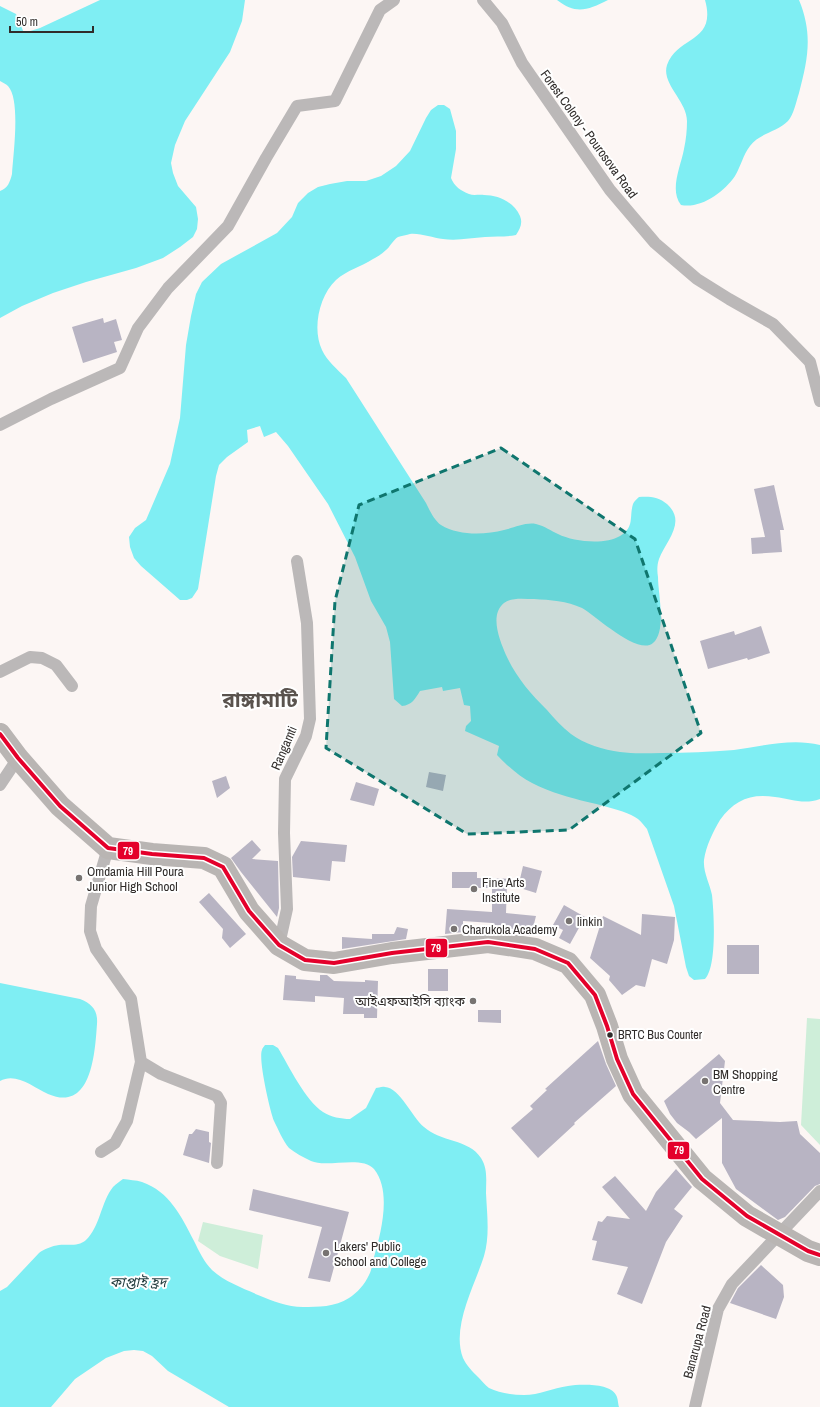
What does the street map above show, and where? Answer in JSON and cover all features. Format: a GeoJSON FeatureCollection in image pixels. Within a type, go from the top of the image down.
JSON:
{"type":"FeatureCollection","features":[{"type":"Feature","properties":{"kind":"highway"},"geometry":{"type":"LineString","coordinates":[[0,734],[18,758],[60,806],[108,848],[152,854],[204,858],[223,867],[249,911],[279,945],[305,960],[334,963],[399,952],[488,942],[535,949],[568,963],[595,995],[607,1026],[617,1059],[634,1094],[702,1179],[747,1216],[808,1251],[820,1255]]}},
{"type":"Feature","properties":{"kind":"street"},"geometry":{"type":"LineString","coordinates":[[0,425],[51,399],[120,368],[138,328],[168,288],[228,226],[297,106],[335,101],[380,10],[394,0]]}},
{"type":"Feature","properties":{"kind":"street","name":"Forest Colony - Pourosova Road"},"geometry":{"type":"LineString","coordinates":[[483,0],[502,23],[522,63],[610,190],[655,243],[697,278],[729,299],[774,324],[810,362],[820,401]]}},
{"type":"Feature","properties":{"kind":"street","name":"Rangamti"},"geometry":{"type":"LineString","coordinates":[[279,945],[287,909],[284,834],[285,779],[306,736],[310,719],[307,623],[297,561]]}},
{"type":"Feature","properties":{"kind":"street"},"geometry":{"type":"LineString","coordinates":[[0,672],[30,657],[42,658],[56,665],[72,686]]}},
{"type":"Feature","properties":{"kind":"street"},"geometry":{"type":"LineString","coordinates":[[0,785],[18,758]]}},
{"type":"Feature","properties":{"kind":"street"},"geometry":{"type":"LineString","coordinates":[[101,1152],[116,1143],[126,1121],[141,1062],[131,999],[96,949],[90,931],[91,906],[108,848]]}},
{"type":"Feature","properties":{"kind":"street"},"geometry":{"type":"LineString","coordinates":[[141,1062],[161,1074],[217,1096],[221,1103],[217,1164]]}},
{"type":"Feature","properties":{"kind":"street"},"geometry":{"type":"LineString","coordinates":[[779,1234],[820,1192]]}},
{"type":"Feature","properties":{"kind":"street","name":"Banarupa Road"},"geometry":{"type":"LineString","coordinates":[[694,1407],[718,1309],[732,1284],[779,1234]]}},
{"type":"Feature","properties":{"kind":"highlighted area"},"geometry":{"type":"Polygon","coordinates":[[[501,448],[635,539],[701,733],[569,830],[467,834],[326,748],[335,601],[359,505],[501,448]]]}},
{"type":"Feature","properties":{"kind":"green space"},"geometry":{"type":"Polygon","coordinates":[[[807,1018],[820,1019],[820,1145],[801,1125],[807,1018]]]}},
{"type":"Feature","properties":{"kind":"green space"},"geometry":{"type":"Polygon","coordinates":[[[203,1222],[263,1235],[258,1269],[220,1256],[198,1241],[203,1222]]]}},
{"type":"Feature","properties":{"kind":"water"},"geometry":{"type":"Polygon","coordinates":[[[100,0],[245,0],[242,21],[230,52],[185,121],[175,145],[171,163],[178,186],[196,207],[198,219],[197,229],[193,237],[163,258],[136,268],[53,293],[22,306],[0,318],[0,191],[8,184],[12,174],[15,115],[12,93],[8,86],[0,81],[0,6],[16,14],[24,33],[40,28],[100,0]]]}},
{"type":"Feature","properties":{"kind":"water"},"geometry":{"type":"Polygon","coordinates":[[[557,0],[608,0],[588,8],[576,9],[570,8],[557,0]]]}},
{"type":"Feature","properties":{"kind":"water"},"geometry":{"type":"Polygon","coordinates":[[[705,0],[799,0],[806,24],[808,46],[805,69],[796,104],[788,121],[779,128],[759,138],[750,146],[735,176],[725,188],[704,202],[689,206],[681,205],[676,192],[677,178],[683,156],[687,131],[686,114],[671,86],[666,72],[667,65],[672,55],[701,32],[706,24],[707,14],[705,0]]]}},
{"type":"Feature","properties":{"kind":"water"},"geometry":{"type":"Polygon","coordinates":[[[438,105],[444,105],[450,109],[456,131],[456,149],[451,178],[454,183],[461,190],[469,194],[495,196],[510,203],[517,211],[521,219],[521,226],[519,230],[516,235],[512,236],[459,240],[448,240],[414,234],[398,237],[381,254],[345,274],[336,280],[330,287],[321,304],[319,313],[319,342],[322,350],[332,365],[346,378],[426,503],[434,518],[448,529],[464,533],[480,534],[497,532],[524,524],[536,524],[572,539],[581,541],[606,541],[620,536],[628,529],[631,522],[633,504],[639,497],[657,498],[667,504],[673,511],[675,525],[658,564],[657,572],[661,621],[660,630],[653,643],[646,646],[628,640],[582,608],[564,602],[534,599],[511,600],[504,603],[497,614],[496,621],[501,643],[519,678],[529,691],[571,734],[594,746],[630,753],[680,753],[734,750],[788,742],[820,745],[820,799],[803,802],[766,796],[751,797],[731,807],[720,820],[712,834],[706,850],[704,864],[712,895],[714,939],[709,973],[705,979],[694,980],[689,976],[674,906],[647,829],[639,820],[623,812],[552,792],[526,780],[519,775],[497,755],[499,746],[465,731],[466,726],[471,721],[470,706],[464,705],[460,688],[443,691],[442,687],[420,691],[411,703],[402,706],[394,699],[390,642],[386,627],[371,601],[355,557],[328,504],[288,446],[276,432],[264,437],[260,426],[247,430],[248,442],[227,457],[219,465],[198,589],[192,598],[180,600],[141,566],[134,558],[130,547],[129,537],[135,528],[146,520],[170,464],[180,418],[186,345],[191,316],[196,294],[202,282],[221,264],[277,233],[292,217],[298,203],[308,193],[318,187],[347,181],[366,181],[381,176],[396,166],[410,151],[426,118],[431,110],[438,105]]]}},
{"type":"Feature","properties":{"kind":"water"},"geometry":{"type":"Polygon","coordinates":[[[0,983],[80,999],[91,1005],[95,1011],[97,1024],[92,1063],[88,1077],[82,1088],[74,1095],[63,1098],[48,1094],[18,1079],[12,1078],[0,1081],[0,983]]]}},
{"type":"Feature","properties":{"kind":"water","name":"কাপ্তাই হ্রদ"},"geometry":{"type":"Polygon","coordinates":[[[265,1045],[273,1045],[278,1048],[304,1091],[316,1107],[326,1114],[343,1119],[350,1119],[366,1108],[376,1088],[385,1087],[396,1092],[401,1097],[424,1127],[438,1136],[469,1147],[481,1158],[485,1166],[486,1175],[488,1225],[487,1241],[484,1256],[466,1306],[460,1333],[460,1346],[463,1358],[472,1371],[489,1388],[510,1394],[535,1394],[573,1385],[601,1386],[613,1391],[617,1396],[619,1407],[229,1407],[168,1371],[152,1356],[143,1351],[134,1350],[124,1351],[106,1358],[75,1379],[51,1407],[0,1407],[0,1291],[7,1287],[43,1250],[56,1245],[80,1244],[86,1240],[91,1235],[98,1221],[109,1193],[113,1187],[123,1179],[142,1182],[151,1186],[167,1198],[185,1223],[202,1256],[212,1270],[228,1281],[258,1295],[291,1306],[320,1307],[344,1301],[355,1294],[363,1285],[371,1271],[382,1224],[384,1200],[383,1189],[379,1178],[374,1169],[369,1165],[353,1162],[318,1163],[305,1158],[289,1148],[274,1121],[267,1097],[261,1055],[262,1049],[265,1045]]]}},
{"type":"Feature","properties":{"kind":"building"},"geometry":{"type":"Polygon","coordinates":[[[103,318],[104,323],[116,319],[122,340],[114,342],[117,352],[83,363],[72,327],[103,318]]]}},
{"type":"Feature","properties":{"kind":"building"},"geometry":{"type":"Polygon","coordinates":[[[774,485],[784,530],[780,530],[782,552],[752,554],[751,538],[765,537],[754,489],[774,485]]]}},
{"type":"Feature","properties":{"kind":"building"},"geometry":{"type":"Polygon","coordinates":[[[761,626],[770,653],[748,660],[747,658],[708,669],[700,641],[734,631],[735,635],[761,626]]]}},
{"type":"Feature","properties":{"kind":"building"},"geometry":{"type":"Polygon","coordinates":[[[429,772],[446,775],[443,791],[426,787],[429,772]]]}},
{"type":"Feature","properties":{"kind":"building"},"geometry":{"type":"Polygon","coordinates":[[[226,776],[230,788],[217,798],[212,781],[226,776]]]}},
{"type":"Feature","properties":{"kind":"building"},"geometry":{"type":"Polygon","coordinates":[[[356,782],[379,789],[374,806],[350,800],[356,782]]]}},
{"type":"Feature","properties":{"kind":"building"},"geometry":{"type":"Polygon","coordinates":[[[252,840],[261,850],[252,859],[278,861],[279,908],[277,917],[231,858],[252,840]]]}},
{"type":"Feature","properties":{"kind":"building"},"geometry":{"type":"Polygon","coordinates":[[[301,841],[347,845],[345,862],[332,861],[330,881],[293,877],[292,857],[301,841]]]}},
{"type":"Feature","properties":{"kind":"building"},"geometry":{"type":"Polygon","coordinates":[[[523,866],[542,871],[536,893],[507,884],[506,913],[536,916],[531,936],[515,933],[516,929],[492,929],[492,923],[463,921],[463,932],[445,934],[447,909],[492,912],[492,888],[452,888],[452,872],[477,872],[477,878],[520,879],[523,866]]]}},
{"type":"Feature","properties":{"kind":"building"},"geometry":{"type":"Polygon","coordinates":[[[209,893],[246,934],[230,948],[222,938],[223,929],[199,902],[209,893]]]}},
{"type":"Feature","properties":{"kind":"building","name":"linkin"},"geometry":{"type":"Polygon","coordinates":[[[564,905],[585,917],[570,944],[559,938],[563,930],[553,925],[564,905]]]}},
{"type":"Feature","properties":{"kind":"building"},"geometry":{"type":"Polygon","coordinates":[[[642,914],[675,917],[674,940],[667,964],[652,959],[645,987],[636,985],[622,995],[609,980],[610,976],[590,958],[603,916],[641,935],[642,914]]]}},
{"type":"Feature","properties":{"kind":"building"},"geometry":{"type":"Polygon","coordinates":[[[397,927],[408,929],[406,939],[342,949],[342,937],[372,939],[372,934],[394,934],[397,927]]]}},
{"type":"Feature","properties":{"kind":"building"},"geometry":{"type":"Polygon","coordinates":[[[727,945],[759,945],[759,974],[727,974],[727,945]]]}},
{"type":"Feature","properties":{"kind":"building"},"geometry":{"type":"Polygon","coordinates":[[[428,969],[448,969],[448,991],[428,991],[428,969]]]}},
{"type":"Feature","properties":{"kind":"building"},"geometry":{"type":"Polygon","coordinates":[[[285,975],[296,976],[296,979],[320,981],[320,975],[327,975],[334,981],[378,981],[377,1018],[364,1018],[364,1014],[343,1014],[344,998],[315,996],[315,1002],[283,1000],[285,975]]]}},
{"type":"Feature","properties":{"kind":"building"},"geometry":{"type":"Polygon","coordinates":[[[478,1010],[501,1010],[501,1023],[478,1022],[478,1010]]]}},
{"type":"Feature","properties":{"kind":"building"},"geometry":{"type":"Polygon","coordinates":[[[598,1041],[616,1086],[574,1123],[575,1124],[538,1158],[511,1128],[533,1109],[530,1106],[547,1090],[545,1089],[598,1041]]]}},
{"type":"Feature","properties":{"kind":"building"},"geometry":{"type":"Polygon","coordinates":[[[719,1054],[725,1061],[720,1103],[733,1120],[780,1122],[797,1121],[800,1134],[820,1153],[820,1184],[815,1186],[785,1217],[778,1220],[736,1189],[722,1163],[722,1118],[696,1139],[677,1123],[670,1114],[664,1101],[719,1054]]]}},
{"type":"Feature","properties":{"kind":"building"},"geometry":{"type":"Polygon","coordinates":[[[196,1129],[209,1132],[209,1142],[211,1143],[209,1163],[183,1155],[189,1134],[192,1134],[196,1129]]]}},
{"type":"Feature","properties":{"kind":"building"},"geometry":{"type":"Polygon","coordinates":[[[676,1169],[692,1187],[674,1209],[683,1216],[666,1242],[642,1304],[617,1294],[628,1267],[592,1260],[597,1241],[592,1240],[598,1221],[602,1222],[607,1216],[630,1219],[602,1187],[615,1176],[646,1211],[656,1192],[676,1169]]]}},
{"type":"Feature","properties":{"kind":"building","name":"Lakers' Public School and College"},"geometry":{"type":"Polygon","coordinates":[[[253,1189],[349,1212],[330,1282],[308,1278],[322,1227],[249,1210],[253,1189]]]}},
{"type":"Feature","properties":{"kind":"building"},"geometry":{"type":"Polygon","coordinates":[[[761,1265],[783,1285],[784,1297],[776,1319],[730,1303],[738,1288],[761,1265]]]}},
{"type":"Feature","properties":{"kind":"transit line","name":"79"},"geometry":{"type":"LineString","coordinates":[[0,734],[18,758],[60,806],[108,848],[152,854],[204,858],[223,867],[249,911],[279,945],[305,960],[334,963],[392,953],[488,942],[535,949],[568,963],[595,995],[607,1026],[617,1059],[633,1094],[702,1179],[747,1216],[808,1251],[820,1255]]}},
{"type":"Feature","properties":{"kind":"place","name":"Omdamia Hill Poura Junior High School"},"geometry":{"type":"Point","coordinates":[79,878]}},
{"type":"Feature","properties":{"kind":"place","name":"Fine Arts Institute"},"geometry":{"type":"Point","coordinates":[474,889]}},
{"type":"Feature","properties":{"kind":"place","name":"linkin"},"geometry":{"type":"Point","coordinates":[569,921]}},
{"type":"Feature","properties":{"kind":"place","name":"Charukola Academy"},"geometry":{"type":"Point","coordinates":[454,929]}},
{"type":"Feature","properties":{"kind":"place","name":"আইএফআইসি ব্যাংক"},"geometry":{"type":"Point","coordinates":[473,1001]}},
{"type":"Feature","properties":{"kind":"place","name":"BRTC Bus Counter"},"geometry":{"type":"Point","coordinates":[610,1035]}},
{"type":"Feature","properties":{"kind":"place","name":"BM Shopping Centre"},"geometry":{"type":"Point","coordinates":[705,1081]}},
{"type":"Feature","properties":{"kind":"place","name":"Lakers' Public School and College"},"geometry":{"type":"Point","coordinates":[326,1253]}},
{"type":"Feature","properties":{"kind":"district","name":"রাঙ্গামাটি"},"geometry":{"type":"Point","coordinates":[260,699]}}]}
